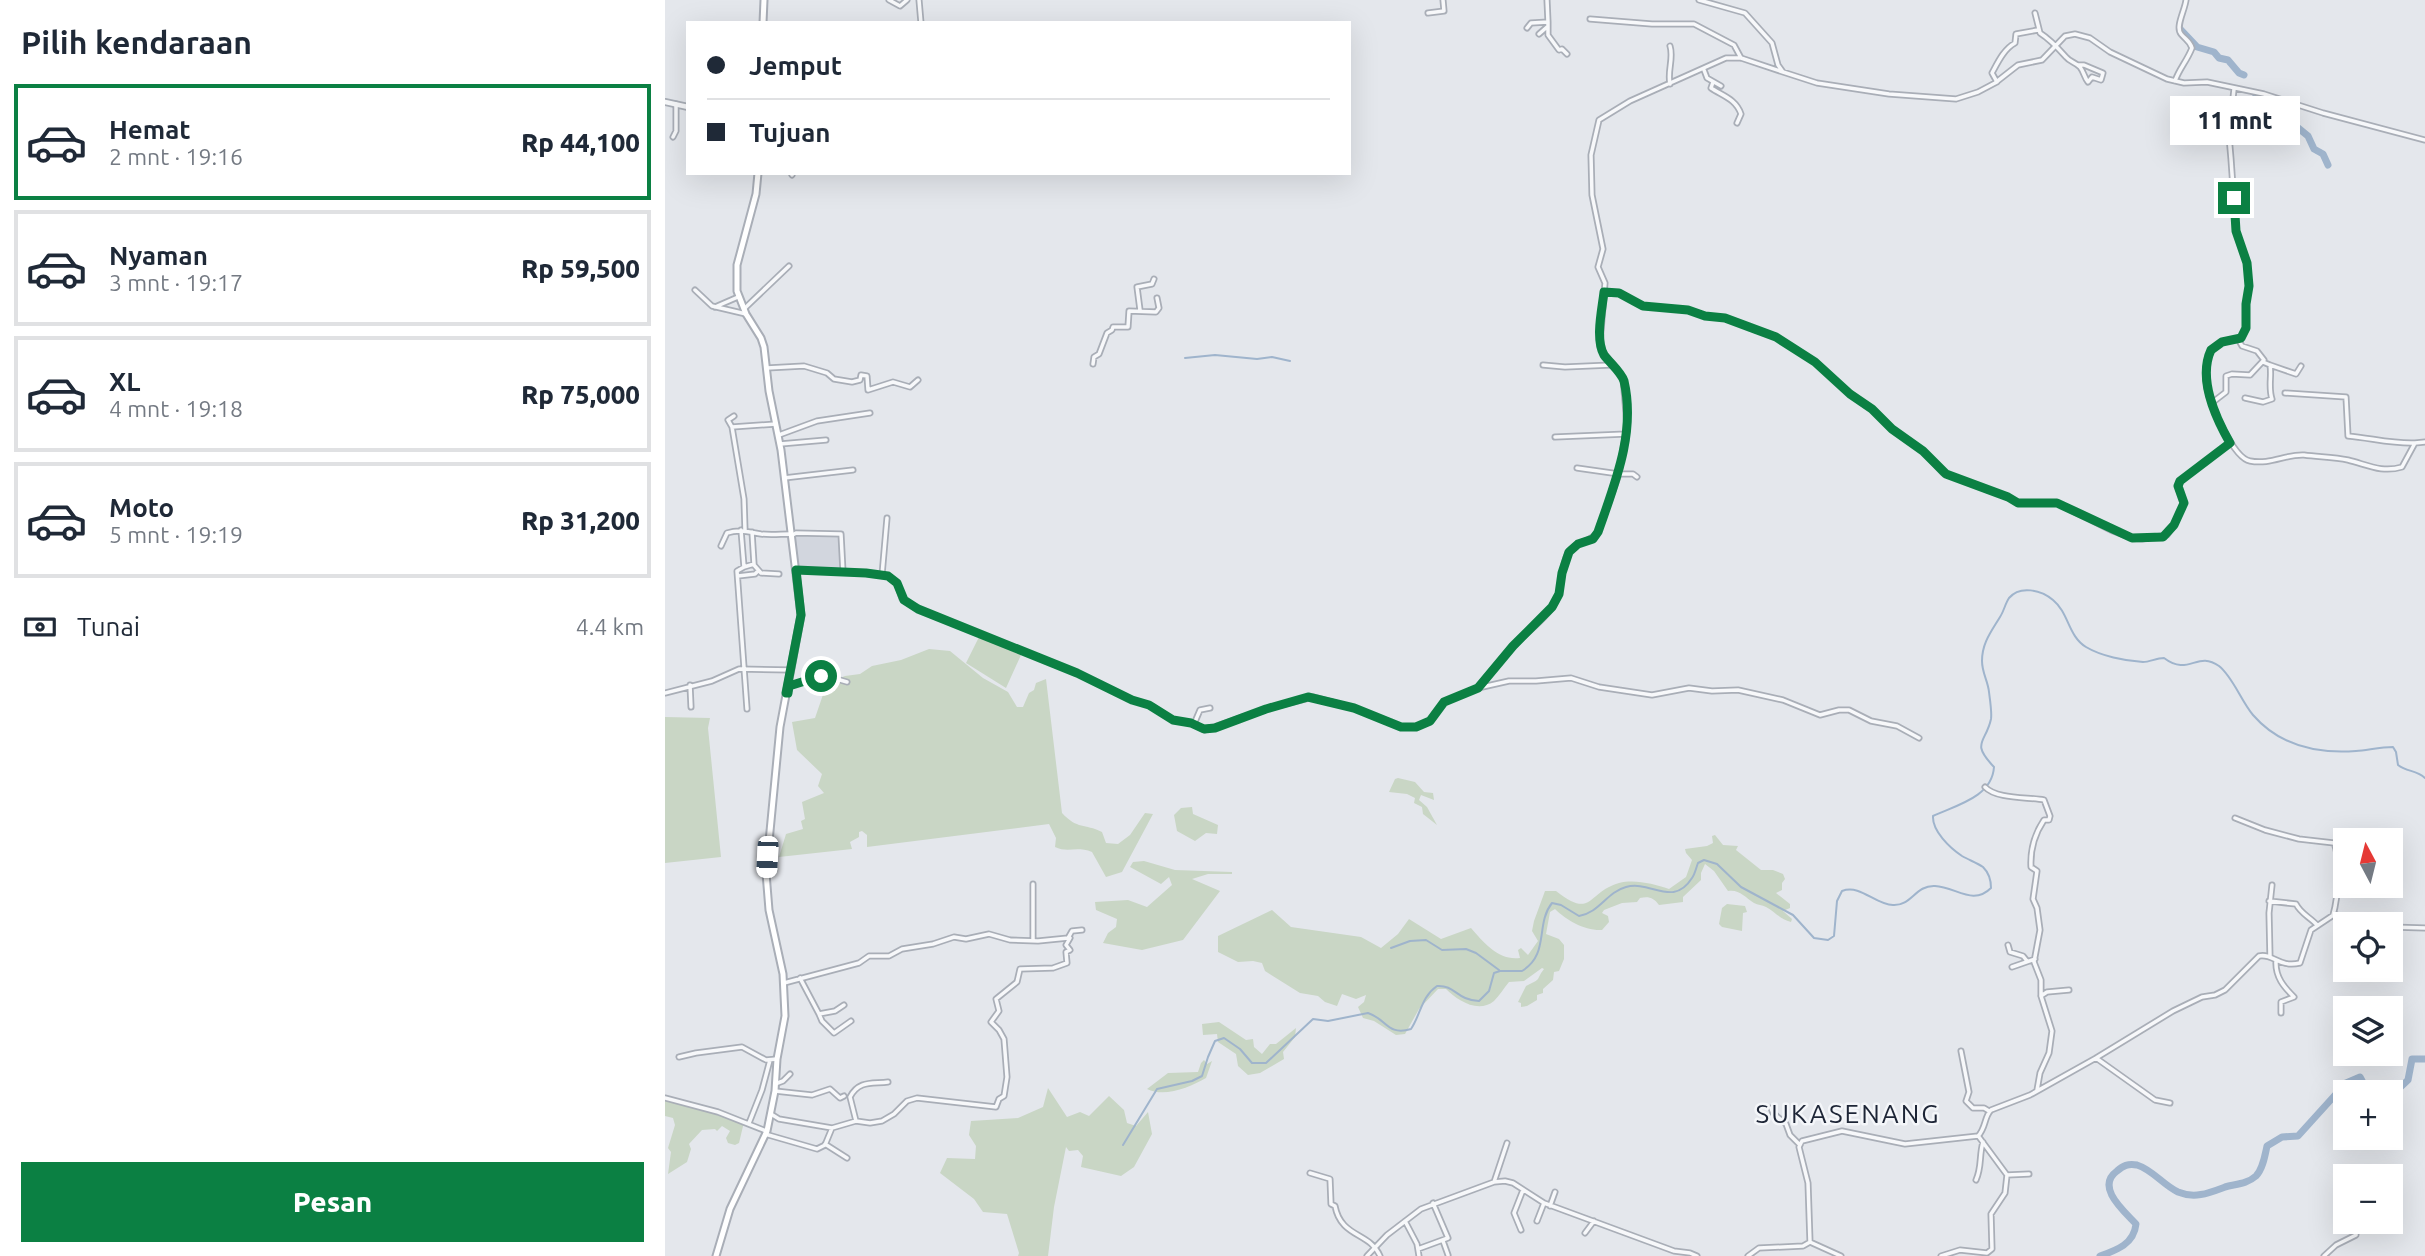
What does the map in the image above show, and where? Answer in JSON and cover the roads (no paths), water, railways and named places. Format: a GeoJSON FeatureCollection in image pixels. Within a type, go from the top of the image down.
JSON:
{"type":"FeatureCollection","features":[{"type":"Feature","properties":{"kind":"main road"},"geometry":{"type":"LineString","coordinates":[[763,21],[764,0]]}},
{"type":"Feature","properties":{"kind":"main road"},"geometry":{"type":"LineString","coordinates":[[716,1256],[730,1209],[766,1133],[775,1088],[773,1059],[785,1016],[784,982],[769,910],[766,873],[780,727],[801,615],[779,435],[763,342],[738,297],[737,265],[756,194],[758,175]]}},
{"type":"Feature","properties":{"kind":"street"},"geometry":{"type":"LineString","coordinates":[[889,0],[899,6],[907,0]]}},
{"type":"Feature","properties":{"kind":"street"},"geometry":{"type":"LineString","coordinates":[[919,0],[921,21]]}},
{"type":"Feature","properties":{"kind":"street"},"geometry":{"type":"LineString","coordinates":[[1428,13],[1444,11],[1443,0]]}},
{"type":"Feature","properties":{"kind":"street"},"geometry":{"type":"LineString","coordinates":[[1547,0],[1549,36],[1559,50],[1567,54]]}},
{"type":"Feature","properties":{"kind":"street"},"geometry":{"type":"LineString","coordinates":[[1699,0],[1745,13],[1772,43],[1778,65],[1783,72]]}},
{"type":"Feature","properties":{"kind":"street"},"geometry":{"type":"LineString","coordinates":[[2175,81],[2179,69],[2186,65],[2192,48],[2189,40],[2180,33],[2179,27],[2186,0]]}},
{"type":"Feature","properties":{"kind":"street"},"geometry":{"type":"LineString","coordinates":[[2035,13],[2038,30],[2057,45],[2068,59],[2103,73],[2101,80],[2092,77],[2088,82],[2078,65]]}},
{"type":"Feature","properties":{"kind":"street"},"geometry":{"type":"LineString","coordinates":[[1590,19],[1695,24],[1734,45],[1741,58]]}},
{"type":"Feature","properties":{"kind":"street"},"geometry":{"type":"LineString","coordinates":[[1527,28],[1531,23],[1548,24]]}},
{"type":"Feature","properties":{"kind":"street"},"geometry":{"type":"LineString","coordinates":[[1539,34],[1548,24]]}},
{"type":"Feature","properties":{"kind":"street"},"geometry":{"type":"LineString","coordinates":[[1997,82],[1993,69],[2001,60],[2005,49],[2015,43],[2016,34],[2038,30]]}},
{"type":"Feature","properties":{"kind":"street"},"geometry":{"type":"LineString","coordinates":[[1478,688],[1513,646],[1552,607],[1559,594],[1569,552],[1596,535],[1619,474],[1626,434],[1623,378],[1611,365],[1600,343],[1604,280],[1598,267],[1604,249],[1592,195],[1591,155],[1598,122],[1605,114],[1630,100],[1670,85],[1726,58],[1741,58],[1817,83],[1943,100],[1962,98],[1997,82],[2018,65],[2042,60],[2067,35],[2081,35],[2153,74],[2175,81],[2207,82],[2264,94],[2425,140]]}},
{"type":"Feature","properties":{"kind":"street"},"geometry":{"type":"LineString","coordinates":[[1670,46],[1670,85]]}},
{"type":"Feature","properties":{"kind":"street"},"geometry":{"type":"LineString","coordinates":[[1704,70],[1707,78],[1721,86]]}},
{"type":"Feature","properties":{"kind":"street"},"geometry":{"type":"LineString","coordinates":[[1713,82],[1711,88],[1729,97],[1738,106],[1741,112],[1737,123]]}},
{"type":"Feature","properties":{"kind":"street"},"geometry":{"type":"LineString","coordinates":[[2234,89],[2229,136],[2236,231],[2247,263],[2249,286],[2246,328],[2243,336],[2217,345],[2209,352],[2206,376],[2208,393],[2230,443],[2242,457],[2250,461],[2273,462],[2297,454],[2349,460],[2367,467],[2387,470],[2402,467],[2416,443]]}},
{"type":"Feature","properties":{"kind":"street"},"geometry":{"type":"LineString","coordinates":[[665,102],[686,106]]}},
{"type":"Feature","properties":{"kind":"street"},"geometry":{"type":"LineString","coordinates":[[673,138],[676,130],[676,104]]}},
{"type":"Feature","properties":{"kind":"street"},"geometry":{"type":"LineString","coordinates":[[695,290],[715,307],[744,312],[789,266]]}},
{"type":"Feature","properties":{"kind":"street"},"geometry":{"type":"LineString","coordinates":[[1140,311],[1137,287],[1152,284],[1154,279]]}},
{"type":"Feature","properties":{"kind":"street"},"geometry":{"type":"LineString","coordinates":[[1604,292],[1619,293],[1643,306],[1688,310],[1705,316],[1725,318],[1776,337],[1815,362],[1892,429],[1923,451],[1943,472],[2019,503],[2052,502],[2132,538],[2163,537],[2174,525],[2184,503],[2178,486],[2180,481],[2230,443]]}},
{"type":"Feature","properties":{"kind":"street"},"geometry":{"type":"LineString","coordinates":[[715,307],[738,297]]}},
{"type":"Feature","properties":{"kind":"street"},"geometry":{"type":"LineString","coordinates":[[1093,364],[1107,333],[1115,327],[1128,327],[1128,312],[1156,312],[1159,308],[1157,298]]}},
{"type":"Feature","properties":{"kind":"street"},"geometry":{"type":"LineString","coordinates":[[2213,402],[2226,392],[2226,376],[2251,375],[2263,362],[2263,356],[2242,346],[2238,339]]}},
{"type":"Feature","properties":{"kind":"street"},"geometry":{"type":"LineString","coordinates":[[2263,362],[2297,374],[2301,366]]}},
{"type":"Feature","properties":{"kind":"street"},"geometry":{"type":"LineString","coordinates":[[1543,365],[1611,365]]}},
{"type":"Feature","properties":{"kind":"street"},"geometry":{"type":"LineString","coordinates":[[2245,398],[2263,402],[2271,400],[2270,365]]}},
{"type":"Feature","properties":{"kind":"street"},"geometry":{"type":"LineString","coordinates":[[767,368],[803,366],[827,373],[834,379],[852,382],[860,380],[861,375],[867,376],[867,390],[893,382],[910,387],[918,380]]}},
{"type":"Feature","properties":{"kind":"street"},"geometry":{"type":"LineString","coordinates":[[2285,393],[2346,397],[2348,436],[2366,437],[2388,443],[2425,442]]}},
{"type":"Feature","properties":{"kind":"street"},"geometry":{"type":"LineString","coordinates":[[779,435],[817,421],[870,413]]}},
{"type":"Feature","properties":{"kind":"street"},"geometry":{"type":"LineString","coordinates":[[734,416],[728,419],[732,427],[744,501],[744,567]]}},
{"type":"Feature","properties":{"kind":"street"},"geometry":{"type":"LineString","coordinates":[[732,427],[776,424]]}},
{"type":"Feature","properties":{"kind":"street"},"geometry":{"type":"LineString","coordinates":[[1555,437],[1626,434]]}},
{"type":"Feature","properties":{"kind":"street"},"geometry":{"type":"LineString","coordinates":[[780,444],[826,440]]}},
{"type":"Feature","properties":{"kind":"street"},"geometry":{"type":"LineString","coordinates":[[1577,468],[1633,474],[1637,477]]}},
{"type":"Feature","properties":{"kind":"street"},"geometry":{"type":"LineString","coordinates":[[784,478],[853,470]]}},
{"type":"Feature","properties":{"kind":"street"},"geometry":{"type":"LineString","coordinates":[[882,575],[887,518]]}},
{"type":"Feature","properties":{"kind":"street"},"geometry":{"type":"LineString","coordinates":[[721,546],[727,533],[743,530],[764,534],[841,534],[842,572]]}},
{"type":"Feature","properties":{"kind":"street"},"geometry":{"type":"LineString","coordinates":[[753,532],[754,565],[761,573],[779,574]]}},
{"type":"Feature","properties":{"kind":"street"},"geometry":{"type":"LineString","coordinates":[[747,709],[737,569],[754,565]]}},
{"type":"Feature","properties":{"kind":"street"},"geometry":{"type":"LineString","coordinates":[[796,570],[882,575],[894,579],[902,599],[918,609],[1077,673],[1137,702],[1147,704],[1173,720],[1194,724],[1202,729],[1313,697],[1354,708],[1401,727],[1416,727],[1430,721],[1444,702],[1478,688],[1509,681],[1571,678],[1603,688],[1652,695],[1689,688],[1738,690],[1783,700],[1820,715],[1839,709],[1849,710],[1871,721],[1897,726],[1919,738]]}},
{"type":"Feature","properties":{"kind":"street"},"geometry":{"type":"LineString","coordinates":[[738,576],[755,574],[758,571]]}},
{"type":"Feature","properties":{"kind":"street"},"geometry":{"type":"LineString","coordinates":[[665,693],[712,681],[730,671],[745,668],[791,670]]}},
{"type":"Feature","properties":{"kind":"street"},"geometry":{"type":"LineString","coordinates":[[786,693],[789,686],[823,675],[847,682]]}},
{"type":"Feature","properties":{"kind":"street"},"geometry":{"type":"LineString","coordinates":[[689,685],[691,705]]}},
{"type":"Feature","properties":{"kind":"street"},"geometry":{"type":"LineString","coordinates":[[1194,724],[1200,710],[1210,708]]}},
{"type":"Feature","properties":{"kind":"street"},"geometry":{"type":"LineString","coordinates":[[1985,787],[1989,792],[2042,800],[2047,802],[2048,806],[2049,819],[2041,824],[2030,855],[2031,867],[2038,871],[2033,899],[2040,928],[2035,958],[2052,1031],[2049,1053],[2040,1073],[2037,1090]]}},
{"type":"Feature","properties":{"kind":"street"},"geometry":{"type":"LineString","coordinates":[[2235,818],[2299,839],[2334,843],[2337,850],[2339,887],[2334,912]]}},
{"type":"Feature","properties":{"kind":"street"},"geometry":{"type":"LineString","coordinates":[[1033,884],[1033,941]]}},
{"type":"Feature","properties":{"kind":"street"},"geometry":{"type":"LineString","coordinates":[[2270,957],[2269,901],[2272,885]]}},
{"type":"Feature","properties":{"kind":"street"},"geometry":{"type":"LineString","coordinates":[[2269,901],[2296,904],[2299,911],[2317,925]]}},
{"type":"Feature","properties":{"kind":"street"},"geometry":{"type":"LineString","coordinates":[[1989,1111],[2037,1090],[2096,1058],[2165,1015],[2202,997],[2225,990],[2259,956],[2265,955],[2287,965],[2300,964],[2309,931],[2333,915]]}},
{"type":"Feature","properties":{"kind":"street"},"geometry":{"type":"LineString","coordinates":[[2403,928],[2425,928]]}},
{"type":"Feature","properties":{"kind":"street"},"geometry":{"type":"LineString","coordinates":[[771,1114],[779,1119],[832,1128],[856,1121],[881,1121],[894,1114],[907,1101],[917,1098],[996,1107],[999,1099],[1004,1096],[1007,1077],[1004,1039],[991,1022],[999,1011],[996,999],[1018,981],[1019,969],[1049,969],[1067,963],[1066,952],[1070,950],[1066,944],[1072,931],[1082,930]]}},
{"type":"Feature","properties":{"kind":"street"},"geometry":{"type":"LineString","coordinates":[[784,982],[859,963],[869,956],[889,956],[902,949],[936,943],[952,937],[966,939],[989,934],[1010,940],[1070,938]]}},
{"type":"Feature","properties":{"kind":"street"},"geometry":{"type":"LineString","coordinates":[[2008,945],[2010,952],[2023,956],[2027,961]]}},
{"type":"Feature","properties":{"kind":"street"},"geometry":{"type":"LineString","coordinates":[[2012,967],[2035,958]]}},
{"type":"Feature","properties":{"kind":"street"},"geometry":{"type":"LineString","coordinates":[[2276,961],[2278,977],[2294,997],[2281,1002],[2281,1013]]}},
{"type":"Feature","properties":{"kind":"street"},"geometry":{"type":"LineString","coordinates":[[800,978],[822,1021],[834,1032],[851,1021]]}},
{"type":"Feature","properties":{"kind":"street"},"geometry":{"type":"LineString","coordinates":[[2042,995],[2069,990]]}},
{"type":"Feature","properties":{"kind":"street"},"geometry":{"type":"LineString","coordinates":[[819,1014],[835,1011],[843,1005]]}},
{"type":"Feature","properties":{"kind":"street"},"geometry":{"type":"LineString","coordinates":[[679,1058],[742,1047],[764,1059],[773,1059],[749,1123]]}},
{"type":"Feature","properties":{"kind":"street"},"geometry":{"type":"LineString","coordinates":[[1961,1051],[1969,1091],[1966,1101],[1973,1108],[1989,1111]]}},
{"type":"Feature","properties":{"kind":"street"},"geometry":{"type":"LineString","coordinates":[[2096,1058],[2155,1100],[2170,1103]]}},
{"type":"Feature","properties":{"kind":"street"},"geometry":{"type":"LineString","coordinates":[[775,1088],[790,1073]]}},
{"type":"Feature","properties":{"kind":"street"},"geometry":{"type":"LineString","coordinates":[[856,1121],[851,1097],[855,1088],[863,1083],[888,1082]]}},
{"type":"Feature","properties":{"kind":"street"},"geometry":{"type":"LineString","coordinates":[[775,1088],[812,1095],[831,1089],[839,1097],[844,1096]]}},
{"type":"Feature","properties":{"kind":"street"},"geometry":{"type":"LineString","coordinates":[[665,1098],[749,1123],[766,1133],[813,1149],[825,1144],[832,1128]]}},
{"type":"Feature","properties":{"kind":"street"},"geometry":{"type":"LineString","coordinates":[[1771,1108],[1799,1144],[1808,1183],[1809,1242]]}},
{"type":"Feature","properties":{"kind":"street"},"geometry":{"type":"LineString","coordinates":[[1799,1144],[1804,1140],[1842,1132],[1905,1144],[1978,1136],[1985,1126],[1989,1111]]}},
{"type":"Feature","properties":{"kind":"street"},"geometry":{"type":"LineString","coordinates":[[1941,1256],[1960,1250],[1987,1253],[1991,1251],[1991,1214],[2005,1193],[2007,1175],[1978,1136]]}},
{"type":"Feature","properties":{"kind":"street"},"geometry":{"type":"LineString","coordinates":[[1976,1180],[1980,1172],[1983,1142]]}},
{"type":"Feature","properties":{"kind":"street"},"geometry":{"type":"LineString","coordinates":[[1494,1182],[1507,1143]]}},
{"type":"Feature","properties":{"kind":"street"},"geometry":{"type":"LineString","coordinates":[[825,1144],[847,1158]]}},
{"type":"Feature","properties":{"kind":"street"},"geometry":{"type":"LineString","coordinates":[[1310,1173],[1330,1179],[1331,1204],[1335,1206],[1338,1220],[1374,1247],[1380,1256]]}},
{"type":"Feature","properties":{"kind":"street"},"geometry":{"type":"LineString","coordinates":[[2007,1175],[2029,1174]]}},
{"type":"Feature","properties":{"kind":"street"},"geometry":{"type":"LineString","coordinates":[[1367,1256],[1405,1220],[1433,1203],[1494,1182],[1509,1181],[1550,1206],[1696,1256]]}},
{"type":"Feature","properties":{"kind":"street"},"geometry":{"type":"LineString","coordinates":[[1521,1230],[1514,1215],[1523,1190]]}},
{"type":"Feature","properties":{"kind":"street"},"geometry":{"type":"LineString","coordinates":[[1550,1206],[1555,1192]]}},
{"type":"Feature","properties":{"kind":"street"},"geometry":{"type":"LineString","coordinates":[[1418,1249],[1448,1237],[1433,1203]]}},
{"type":"Feature","properties":{"kind":"street"},"geometry":{"type":"LineString","coordinates":[[1537,1221],[1544,1203]]}},
{"type":"Feature","properties":{"kind":"street"},"geometry":{"type":"LineString","coordinates":[[1405,1220],[1419,1256]]}},
{"type":"Feature","properties":{"kind":"street"},"geometry":{"type":"LineString","coordinates":[[1585,1233],[1594,1221]]}},
{"type":"Feature","properties":{"kind":"street"},"geometry":{"type":"LineString","coordinates":[[2324,1256],[2336,1245],[2356,1234]]}},
{"type":"Feature","properties":{"kind":"street"},"geometry":{"type":"LineString","coordinates":[[1443,1241],[1448,1255]]}},
{"type":"Feature","properties":{"kind":"street"},"geometry":{"type":"LineString","coordinates":[[1748,1256],[1759,1248],[1803,1246],[1809,1242]]}},
{"type":"Feature","properties":{"kind":"street"},"geometry":{"type":"LineString","coordinates":[[1809,1242],[1840,1256]]}},
{"type":"Feature","properties":{"kind":"waterway"},"geometry":{"type":"LineString","coordinates":[[2180,29],[2197,47],[2228,60],[2244,75]]}},
{"type":"Feature","properties":{"kind":"waterway"},"geometry":{"type":"LineString","coordinates":[[2256,95],[2269,98],[2291,116],[2297,127],[2308,136],[2314,149],[2323,154],[2328,165]]}},
{"type":"Feature","properties":{"kind":"waterway"},"geometry":{"type":"LineString","coordinates":[[1185,358],[1215,355],[1257,359],[1272,357],[1290,361]]}},
{"type":"Feature","properties":{"kind":"waterway"},"geometry":{"type":"LineString","coordinates":[[1123,1145],[1157,1089],[1202,1076],[1215,1041],[1224,1038],[1240,1049],[1252,1063],[1266,1063],[1313,1019],[1328,1021],[1368,1013],[1392,1029],[1403,1031],[1411,1029],[1424,1000],[1437,986],[1479,1001],[1489,991],[1494,973],[1522,971],[1531,964],[1539,948],[1544,920],[1552,903],[1561,905],[1579,916],[1592,911],[1613,893],[1626,887],[1677,891],[1685,887],[1698,863],[1704,860],[1717,864],[1741,887],[1793,915],[1814,938],[1828,940],[1834,936],[1837,901],[1842,891],[1855,890],[1893,905],[1905,902],[1923,889],[1935,886],[1971,896],[1984,893],[1991,888],[1987,872],[1947,844],[1935,827],[1933,816],[1972,799],[1987,786],[1992,777],[1994,767],[1981,747],[1991,716],[1982,655],[2009,598],[2019,591],[2031,590],[2053,600],[2062,611],[2075,637],[2086,647],[2099,653],[2136,661],[2164,658],[2180,665],[2205,661],[2219,666],[2229,676],[2253,715],[2275,734],[2287,740],[2313,749],[2341,752],[2393,747],[2398,765],[2425,778]]}},
{"type":"Feature","properties":{"kind":"waterway"},"geometry":{"type":"LineString","coordinates":[[1391,948],[1410,941],[1426,940],[1442,950],[1466,949],[1476,953],[1499,970]]}},
{"type":"Feature","properties":{"kind":"waterway"},"geometry":{"type":"LineString","coordinates":[[2403,1085],[2408,1080],[2412,1059],[2425,1059]]}},
{"type":"Feature","properties":{"kind":"waterway"},"geometry":{"type":"LineString","coordinates":[[2353,1080],[2360,1077],[2362,1080]]}},
{"type":"Feature","properties":{"kind":"waterway"},"geometry":{"type":"LineString","coordinates":[[2100,1256],[2124,1245],[2135,1231],[2136,1224],[2119,1206],[2110,1191],[2111,1177],[2121,1168],[2137,1165],[2178,1192],[2190,1195],[2208,1193],[2245,1182],[2258,1173],[2267,1146],[2282,1137],[2298,1136],[2333,1097]]}},
{"type":"Feature","properties":{"kind":"district","name":"SUKASENANG"},"geometry":{"type":"Point","coordinates":[1848,1113]}}]}
